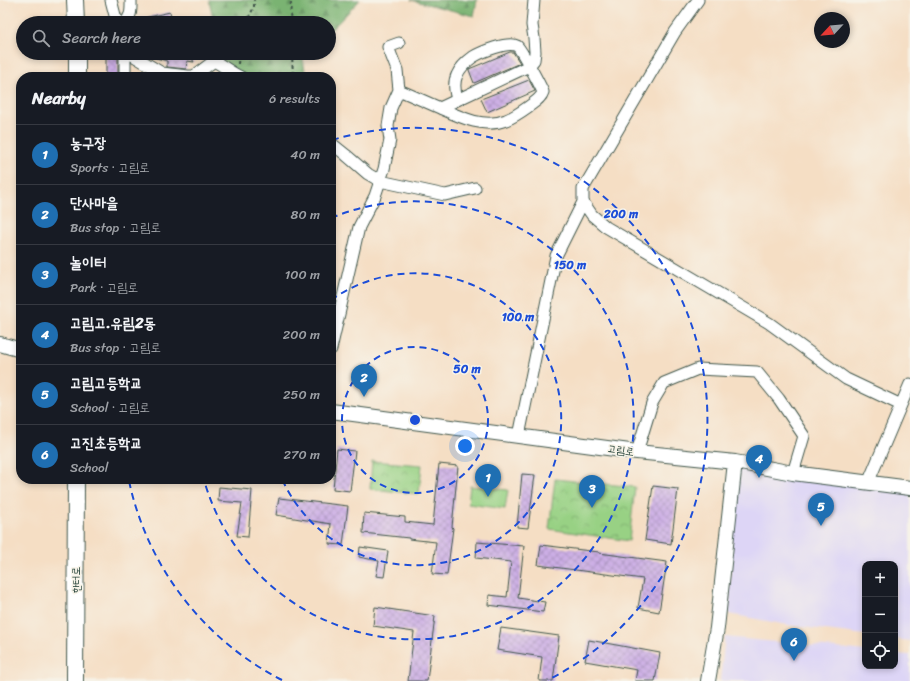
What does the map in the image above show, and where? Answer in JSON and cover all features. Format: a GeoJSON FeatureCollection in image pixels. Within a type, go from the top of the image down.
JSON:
{"type":"FeatureCollection","features":[{"type":"Feature","properties":{"kind":"main road"},"geometry":{"type":"LineString","coordinates":[[75,0],[76,16]]}},
{"type":"Feature","properties":{"kind":"main road"},"geometry":{"type":"LineString","coordinates":[[77,60],[77,72]]}},
{"type":"Feature","properties":{"kind":"main road","name":"한터로"},"geometry":{"type":"LineString","coordinates":[[75,681],[76,484]]}},
{"type":"Feature","properties":{"kind":"street"},"geometry":{"type":"LineString","coordinates":[[110,0],[115,16]]}},
{"type":"Feature","properties":{"kind":"street"},"geometry":{"type":"LineString","coordinates":[[130,16],[131,0]]}},
{"type":"Feature","properties":{"kind":"street"},"geometry":{"type":"LineString","coordinates":[[440,108],[530,66],[534,60],[535,52],[532,25],[534,0]]}},
{"type":"Feature","properties":{"kind":"street"},"geometry":{"type":"LineString","coordinates":[[519,436],[556,256],[583,202],[583,189],[674,32],[698,0]]}},
{"type":"Feature","properties":{"kind":"street"},"geometry":{"type":"LineString","coordinates":[[336,327],[359,227],[375,196],[384,169],[390,140],[388,126],[391,108],[399,90],[397,70],[388,47],[399,43]]}},
{"type":"Feature","properties":{"kind":"street"},"geometry":{"type":"LineString","coordinates":[[399,90],[471,120],[490,123],[507,120],[539,98],[543,92],[530,66],[518,47],[511,44],[501,45],[474,56],[462,67],[456,76],[454,88],[457,100]]}},
{"type":"Feature","properties":{"kind":"street"},"geometry":{"type":"LineString","coordinates":[[125,60],[125,72]]}},
{"type":"Feature","properties":{"kind":"street"},"geometry":{"type":"LineString","coordinates":[[140,60],[157,72]]}},
{"type":"Feature","properties":{"kind":"street"},"geometry":{"type":"LineString","coordinates":[[199,72],[214,61],[232,72]]}},
{"type":"Feature","properties":{"kind":"street"},"geometry":{"type":"LineString","coordinates":[[336,147],[368,174],[380,181],[445,195],[475,188]]}},
{"type":"Feature","properties":{"kind":"street"},"geometry":{"type":"LineString","coordinates":[[583,202],[592,215],[606,227],[769,323],[846,379],[901,405]]}},
{"type":"Feature","properties":{"kind":"street"},"geometry":{"type":"LineString","coordinates":[[0,344],[16,349]]}},
{"type":"Feature","properties":{"kind":"street"},"geometry":{"type":"LineString","coordinates":[[637,452],[652,403],[664,383],[698,369],[757,372],[779,399],[804,436],[793,473]]}},
{"type":"Feature","properties":{"kind":"street"},"geometry":{"type":"LineString","coordinates":[[868,483],[910,384]]}},
{"type":"Feature","properties":{"kind":"street","name":"고림로"},"geometry":{"type":"LineString","coordinates":[[336,412],[637,452],[735,462],[793,473],[910,488]]}},
{"type":"Feature","properties":{"kind":"street"},"geometry":{"type":"LineString","coordinates":[[708,681],[717,628],[735,462]]}},
{"type":"Feature","properties":{"kind":"path"},"geometry":{"type":"LineString","coordinates":[[250,16],[254,7],[254,0]]}},
{"type":"Feature","properties":{"kind":"path"},"geometry":{"type":"LineString","coordinates":[[290,16],[291,0]]}},
{"type":"Feature","properties":{"kind":"path"},"geometry":{"type":"LineString","coordinates":[[292,60],[293,72]]}},
{"type":"Feature","properties":{"kind":"shaded area"},"geometry":{"type":"Polygon","coordinates":[[[735,462],[910,488],[910,641],[898,639],[898,561],[862,561],[862,635],[788,625],[729,614],[735,462]]]}},
{"type":"Feature","properties":{"kind":"shaded area"},"geometry":{"type":"Polygon","coordinates":[[[725,637],[862,651],[862,669],[898,669],[898,654],[910,655],[910,681],[720,681],[725,637]]]}},
{"type":"Feature","properties":{"kind":"green space"},"geometry":{"type":"Polygon","coordinates":[[[209,0],[360,0],[336,25],[336,16],[212,16],[209,0]]]}},
{"type":"Feature","properties":{"kind":"green space"},"geometry":{"type":"Polygon","coordinates":[[[411,0],[477,0],[474,16],[411,0]]]}},
{"type":"Feature","properties":{"kind":"green space"},"geometry":{"type":"Polygon","coordinates":[[[223,60],[303,60],[305,72],[226,72],[223,60]]]}},
{"type":"Feature","properties":{"kind":"green space"},"geometry":{"type":"Polygon","coordinates":[[[372,461],[422,465],[419,494],[370,489],[372,461]]]}},
{"type":"Feature","properties":{"kind":"green space"},"geometry":{"type":"Polygon","coordinates":[[[555,479],[635,487],[629,541],[549,529],[555,479]]]}},
{"type":"Feature","properties":{"kind":"green space"},"geometry":{"type":"Polygon","coordinates":[[[470,486],[508,490],[505,509],[468,504],[470,486]]]}},
{"type":"Feature","properties":{"kind":"building"},"geometry":{"type":"Polygon","coordinates":[[[170,12],[171,16],[152,16],[170,12]]]}},
{"type":"Feature","properties":{"kind":"building"},"geometry":{"type":"Polygon","coordinates":[[[513,52],[520,63],[474,83],[469,69],[513,52]]]}},
{"type":"Feature","properties":{"kind":"building"},"geometry":{"type":"Polygon","coordinates":[[[106,60],[118,60],[118,72],[106,72],[106,60]]]}},
{"type":"Feature","properties":{"kind":"building"},"geometry":{"type":"Polygon","coordinates":[[[163,60],[193,60],[194,62],[187,61],[186,69],[167,67],[167,61],[163,60]]]}},
{"type":"Feature","properties":{"kind":"building"},"geometry":{"type":"Polygon","coordinates":[[[529,80],[535,91],[487,112],[481,99],[529,80]]]}},
{"type":"Feature","properties":{"kind":"building"},"geometry":{"type":"Polygon","coordinates":[[[337,449],[355,451],[350,491],[333,489],[334,484],[336,484],[337,449]]]}},
{"type":"Feature","properties":{"kind":"building"},"geometry":{"type":"Polygon","coordinates":[[[439,464],[458,466],[453,528],[447,575],[432,574],[436,542],[363,533],[364,513],[405,517],[405,522],[433,525],[439,464]]]}},
{"type":"Feature","properties":{"kind":"building"},"geometry":{"type":"Polygon","coordinates":[[[522,474],[535,475],[528,528],[517,527],[522,474]]]}},
{"type":"Feature","properties":{"kind":"building"},"geometry":{"type":"Polygon","coordinates":[[[653,486],[678,489],[671,544],[645,540],[653,486]]]}},
{"type":"Feature","properties":{"kind":"building"},"geometry":{"type":"Polygon","coordinates":[[[219,487],[252,490],[248,537],[237,536],[242,503],[218,501],[219,487]]]}},
{"type":"Feature","properties":{"kind":"building"},"geometry":{"type":"Polygon","coordinates":[[[279,498],[348,506],[343,545],[329,544],[331,524],[276,515],[279,498]]]}},
{"type":"Feature","properties":{"kind":"building"},"geometry":{"type":"Polygon","coordinates":[[[477,542],[524,546],[518,598],[545,602],[543,612],[488,605],[489,595],[507,597],[511,562],[476,558],[477,542]]]}},
{"type":"Feature","properties":{"kind":"building"},"geometry":{"type":"Polygon","coordinates":[[[541,545],[667,562],[659,612],[638,608],[643,579],[538,565],[541,545]]]}},
{"type":"Feature","properties":{"kind":"building"},"geometry":{"type":"Polygon","coordinates":[[[360,547],[388,551],[384,577],[376,576],[379,561],[359,557],[360,547]]]}},
{"type":"Feature","properties":{"kind":"building"},"geometry":{"type":"Polygon","coordinates":[[[375,607],[435,616],[427,681],[408,681],[414,632],[373,626],[375,607]]]}},
{"type":"Feature","properties":{"kind":"building"},"geometry":{"type":"Polygon","coordinates":[[[501,628],[559,636],[553,681],[539,681],[542,657],[497,650],[501,628]]]}},
{"type":"Feature","properties":{"kind":"building"},"geometry":{"type":"Polygon","coordinates":[[[589,640],[660,653],[655,681],[635,681],[637,670],[585,661],[589,640]]]}},
{"type":"Feature","properties":{"kind":"place","name":"단사마을"},"geometry":{"type":"Point","coordinates":[364,397]}},
{"type":"Feature","properties":{"kind":"place","name":"고림고.유림2동"},"geometry":{"type":"Point","coordinates":[759,478]}},
{"type":"Feature","properties":{"kind":"place","name":"농구장"},"geometry":{"type":"Point","coordinates":[488,497]}},
{"type":"Feature","properties":{"kind":"place","name":"놀이터"},"geometry":{"type":"Point","coordinates":[592,508]}},
{"type":"Feature","properties":{"kind":"place","name":"고림고등학교"},"geometry":{"type":"Point","coordinates":[821,526]}},
{"type":"Feature","properties":{"kind":"place","name":"고진초등학교"},"geometry":{"type":"Point","coordinates":[794,661]}}]}
